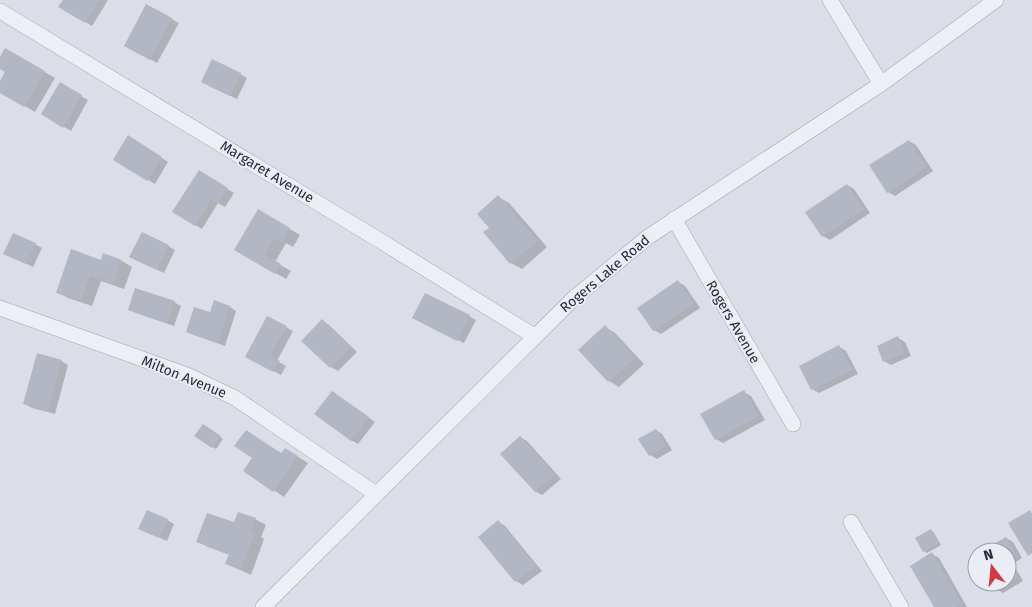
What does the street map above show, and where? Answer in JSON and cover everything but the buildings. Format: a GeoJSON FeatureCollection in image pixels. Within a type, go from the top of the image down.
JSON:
{"type":"FeatureCollection","features":[{"type":"Feature","properties":{"kind":"street"},"geometry":{"type":"LineString","coordinates":[[830,0],[881,84]]}},
{"type":"Feature","properties":{"kind":"street","name":"Rogers Lake Road"},"geometry":{"type":"LineString","coordinates":[[263,607],[574,298],[648,237],[881,84],[996,0]]}},
{"type":"Feature","properties":{"kind":"street","name":"Margaret Avenue"},"geometry":{"type":"LineString","coordinates":[[0,11],[370,234],[534,336]]}},
{"type":"Feature","properties":{"kind":"street","name":"Rogers Avenue"},"geometry":{"type":"LineString","coordinates":[[674,219],[793,424]]}},
{"type":"Feature","properties":{"kind":"street","name":"Milton Avenue"},"geometry":{"type":"LineString","coordinates":[[0,308],[187,376],[235,398],[376,494]]}},
{"type":"Feature","properties":{"kind":"street"},"geometry":{"type":"LineString","coordinates":[[851,522],[901,607]]}}]}
